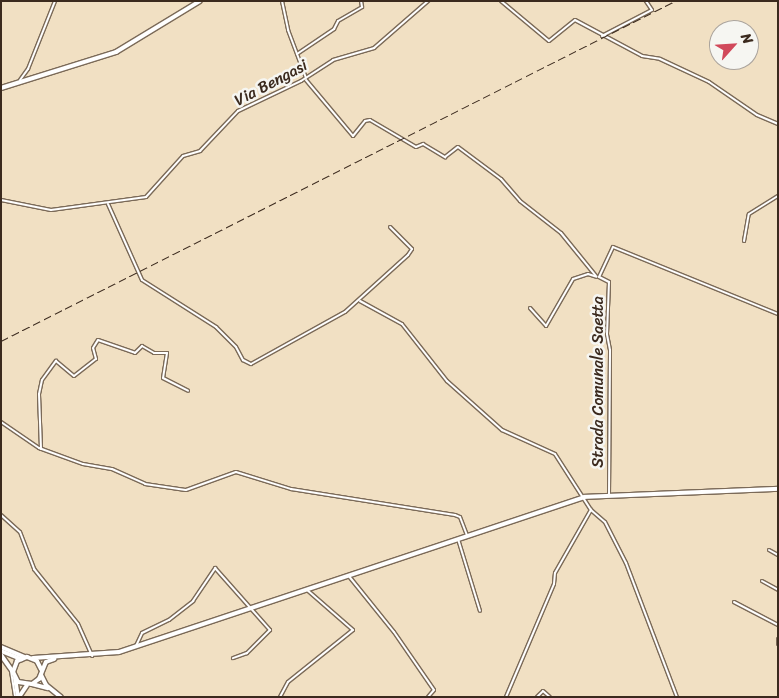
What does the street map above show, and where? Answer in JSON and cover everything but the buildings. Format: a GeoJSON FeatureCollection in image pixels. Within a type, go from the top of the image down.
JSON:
{"type":"FeatureCollection","features":[{"type":"Feature","properties":{"kind":"street"},"geometry":{"type":"LineString","coordinates":[[20,80],[28,69],[55,1]]}},
{"type":"Feature","properties":{"kind":"street"},"geometry":{"type":"LineString","coordinates":[[1,88],[20,80],[116,52],[200,1]]}},
{"type":"Feature","properties":{"kind":"street"},"geometry":{"type":"LineString","coordinates":[[282,1],[306,78],[353,136],[365,121],[370,120],[416,147],[423,144],[445,157],[458,147],[501,179],[520,201],[561,233],[598,277]]}},
{"type":"Feature","properties":{"kind":"street"},"geometry":{"type":"LineString","coordinates":[[297,54],[334,29],[338,21],[362,7],[361,1]]}},
{"type":"Feature","properties":{"kind":"street","name":"Via Bengasi"},"geometry":{"type":"LineString","coordinates":[[1,200],[51,210],[130,202],[152,194],[183,156],[200,151],[238,111],[306,78],[333,60],[374,48],[428,1]]}},
{"type":"Feature","properties":{"kind":"street"},"geometry":{"type":"LineString","coordinates":[[501,1],[549,41],[573,20],[642,56],[660,59],[709,82],[757,115],[778,124]]}},
{"type":"Feature","properties":{"kind":"street"},"geometry":{"type":"LineString","coordinates":[[602,36],[652,10],[646,1]]}},
{"type":"Feature","properties":{"kind":"street"},"geometry":{"type":"LineString","coordinates":[[744,241],[749,214],[778,196]]}},
{"type":"Feature","properties":{"kind":"street"},"geometry":{"type":"LineString","coordinates":[[108,204],[142,280],[216,327],[247,363],[254,362],[360,301],[378,279],[412,251],[390,227]]}},
{"type":"Feature","properties":{"kind":"street","name":"Strada Comunale Saetta"},"geometry":{"type":"LineString","coordinates":[[609,495],[610,350],[607,334],[609,282],[598,277],[614,246],[778,314]]}},
{"type":"Feature","properties":{"kind":"street"},"geometry":{"type":"LineString","coordinates":[[530,308],[546,326],[573,279],[588,274],[598,277]]}},
{"type":"Feature","properties":{"kind":"street"},"geometry":{"type":"LineString","coordinates":[[360,301],[402,324],[447,381],[502,430],[555,454],[592,510],[604,522],[628,568],[677,697]]}},
{"type":"Feature","properties":{"kind":"street"},"geometry":{"type":"LineString","coordinates":[[41,449],[38,394],[42,380],[56,361],[74,376],[96,359],[93,348],[98,340],[135,354],[142,346],[154,353],[167,354],[163,378],[188,391]]}},
{"type":"Feature","properties":{"kind":"street"},"geometry":{"type":"LineString","coordinates":[[1,422],[41,449],[83,464],[112,469],[145,484],[179,491],[236,472],[317,494],[444,512],[460,517],[468,536]]}},
{"type":"Feature","properties":{"kind":"street"},"geometry":{"type":"LineString","coordinates":[[1,647],[27,657],[45,660],[92,656],[136,646],[584,497],[778,489]]}},
{"type":"Feature","properties":{"kind":"street"},"geometry":{"type":"LineString","coordinates":[[506,697],[554,584],[555,573],[592,510]]}},
{"type":"Feature","properties":{"kind":"street"},"geometry":{"type":"LineString","coordinates":[[1,515],[20,532],[34,569],[78,624],[92,656]]}},
{"type":"Feature","properties":{"kind":"street"},"geometry":{"type":"LineString","coordinates":[[458,539],[480,611]]}},
{"type":"Feature","properties":{"kind":"street"},"geometry":{"type":"LineString","coordinates":[[769,550],[778,555]]}},
{"type":"Feature","properties":{"kind":"street"},"geometry":{"type":"LineString","coordinates":[[136,646],[142,633],[169,620],[193,600],[215,568],[270,630],[247,653],[233,658]]}},
{"type":"Feature","properties":{"kind":"street"},"geometry":{"type":"LineString","coordinates":[[348,575],[394,632],[434,690],[428,697]]}},
{"type":"Feature","properties":{"kind":"street"},"geometry":{"type":"LineString","coordinates":[[762,582],[778,590]]}},
{"type":"Feature","properties":{"kind":"street"},"geometry":{"type":"LineString","coordinates":[[280,697],[288,682],[353,630],[306,589]]}},
{"type":"Feature","properties":{"kind":"street"},"geometry":{"type":"LineString","coordinates":[[734,602],[778,625]]}},
{"type":"Feature","properties":{"kind":"street"},"geometry":{"type":"LineString","coordinates":[[777,643],[778,638]]}},
{"type":"Feature","properties":{"kind":"street"},"geometry":{"type":"LineString","coordinates":[[1,651],[21,659]]}},
{"type":"Feature","properties":{"kind":"street"},"geometry":{"type":"LineString","coordinates":[[1,656],[13,672],[17,697]]}},
{"type":"Feature","properties":{"kind":"street"},"geometry":{"type":"LineString","coordinates":[[13,672],[21,659],[27,657]]}},
{"type":"Feature","properties":{"kind":"street"},"geometry":{"type":"LineString","coordinates":[[33,658],[41,669]]}},
{"type":"Feature","properties":{"kind":"street"},"geometry":{"type":"LineString","coordinates":[[45,660],[41,669],[41,675],[54,692],[61,697]]}},
{"type":"Feature","properties":{"kind":"street"},"geometry":{"type":"LineString","coordinates":[[8,663],[17,697]]}},
{"type":"Feature","properties":{"kind":"street"},"geometry":{"type":"LineString","coordinates":[[17,697],[41,675]]}},
{"type":"Feature","properties":{"kind":"street"},"geometry":{"type":"LineString","coordinates":[[15,678],[30,685],[54,692]]}},
{"type":"Feature","properties":{"kind":"street"},"geometry":{"type":"LineString","coordinates":[[537,697],[542,691],[550,697]]}},
{"type":"Feature","properties":{"kind":"railway"},"geometry":{"type":"LineString","coordinates":[[1,341],[675,1]]}}]}
